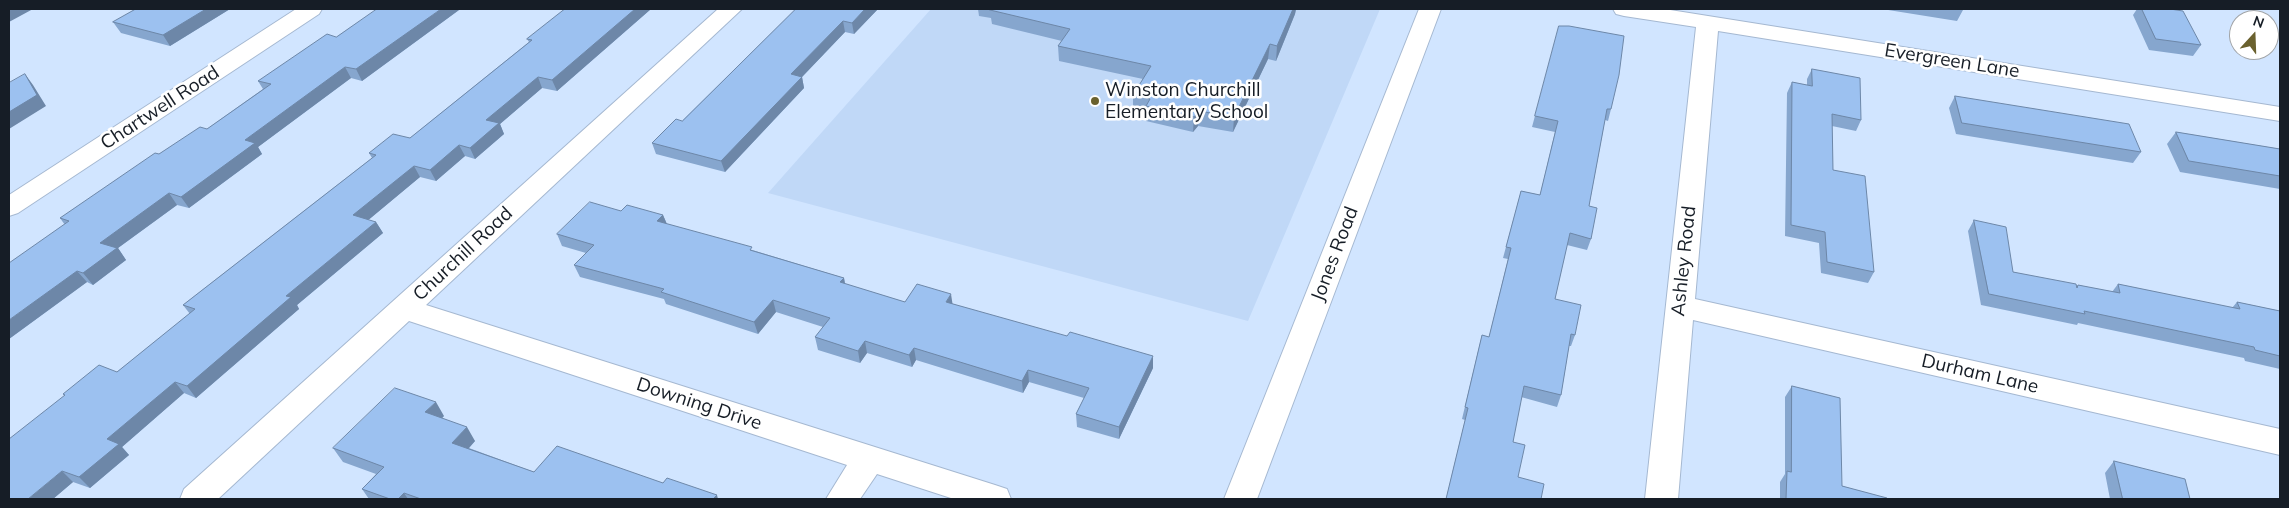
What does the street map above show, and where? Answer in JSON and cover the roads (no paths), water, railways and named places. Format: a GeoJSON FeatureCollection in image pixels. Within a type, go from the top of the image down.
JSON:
{"type":"FeatureCollection","features":[{"type":"Feature","properties":{"kind":"street","name":"Chartwell Road"},"geometry":{"type":"LineString","coordinates":[[9,207],[311,9]]}},
{"type":"Feature","properties":{"kind":"street","name":"Churchill Road"},"geometry":{"type":"LineString","coordinates":[[196,499],[731,9]]}},
{"type":"Feature","properties":{"kind":"street","name":"Jones Road"},"geometry":{"type":"LineString","coordinates":[[1240,499],[1430,9]]}},
{"type":"Feature","properties":{"kind":"street","name":"Evergreen Lane"},"geometry":{"type":"LineString","coordinates":[[1624,9],[2280,114]]}},
{"type":"Feature","properties":{"kind":"street","name":"Ashley Road"},"geometry":{"type":"LineString","coordinates":[[1661,499],[1708,23]]}},
{"type":"Feature","properties":{"kind":"street","name":"Durham Lane"},"geometry":{"type":"LineString","coordinates":[[1679,306],[2280,442]]}},
{"type":"Feature","properties":{"kind":"street","name":"Downing Drive"},"geometry":{"type":"LineString","coordinates":[[404,309],[995,499]]}},
{"type":"Feature","properties":{"kind":"street"},"geometry":{"type":"LineString","coordinates":[[842,499],[868,458]]}},
{"type":"Feature","properties":{"kind":"place","name":"Winston Churchill Elementary School"},"geometry":{"type":"Point","coordinates":[1095,101]}}]}
